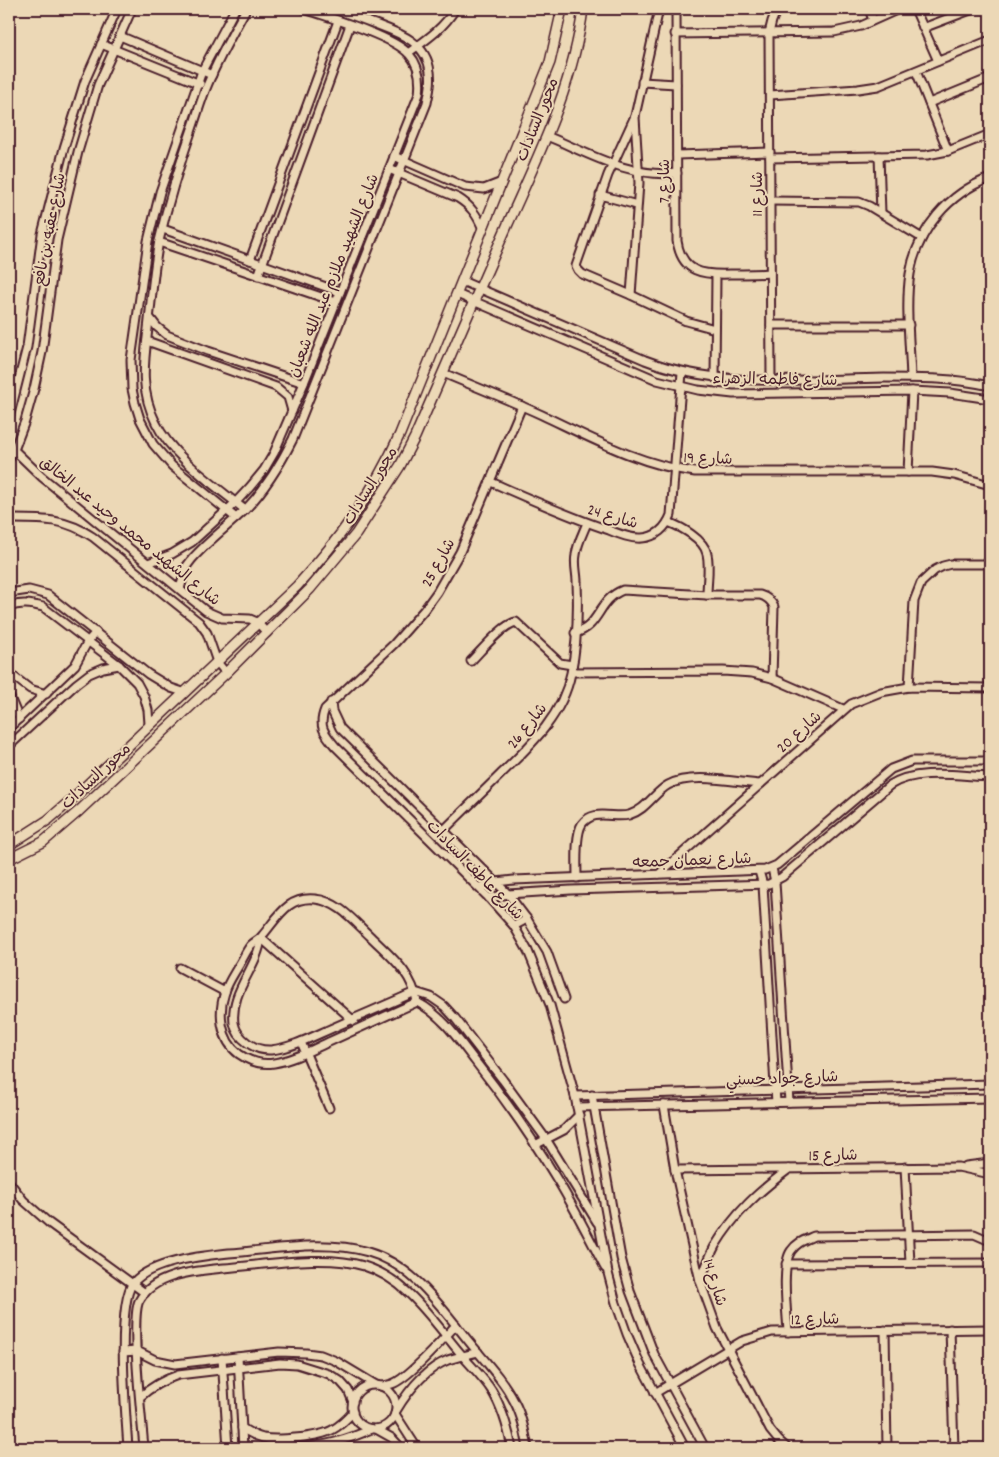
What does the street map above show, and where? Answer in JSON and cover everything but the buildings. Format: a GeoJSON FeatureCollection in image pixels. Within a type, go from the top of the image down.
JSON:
{"type":"FeatureCollection","features":[{"type":"Feature","properties":{"kind":"street","name":"شارع عقبه بن نافع"},"geometry":{"type":"LineString","coordinates":[[9,418],[27,347],[42,234],[64,148],[85,80],[117,9]]}},
{"type":"Feature","properties":{"kind":"street","name":"شارع عقبه بن نافع"},"geometry":{"type":"LineString","coordinates":[[9,459],[11,449],[25,421],[34,389],[42,352],[56,240],[78,152],[95,94],[132,9]]}},
{"type":"Feature","properties":{"kind":"street"},"geometry":{"type":"LineString","coordinates":[[235,9],[197,83],[160,192],[148,241],[131,360],[132,389],[140,418],[153,444],[172,466],[236,518]]}},
{"type":"Feature","properties":{"kind":"street"},"geometry":{"type":"LineString","coordinates":[[245,510],[172,447],[157,425],[147,400],[143,372],[159,242],[181,159],[206,87],[246,9]]}},
{"type":"Feature","properties":{"kind":"street"},"geometry":{"type":"LineString","coordinates":[[304,9],[394,43],[408,54],[439,29],[449,19],[454,9]]}},
{"type":"Feature","properties":{"kind":"street","name":"شارع الشهيد ملازم عبد الله شعبان"},"geometry":{"type":"LineString","coordinates":[[180,589],[186,567],[192,558],[245,510],[273,476],[293,439],[427,103],[431,83],[430,70],[426,57],[418,46],[398,32],[334,9]]}},
{"type":"Feature","properties":{"kind":"street","name":"محور السادات"},"geometry":{"type":"LineString","coordinates":[[9,845],[55,813],[297,586],[326,554],[366,499],[400,434],[550,62],[562,9]]}},
{"type":"Feature","properties":{"kind":"street","name":"محور السادات"},"geometry":{"type":"LineString","coordinates":[[9,859],[43,842],[79,811],[226,673],[334,562],[366,521],[400,466],[547,136],[572,68],[583,9]]}},
{"type":"Feature","properties":{"kind":"street"},"geometry":{"type":"LineString","coordinates":[[659,9],[635,116],[600,195],[576,266],[582,274],[686,320],[715,329]]}},
{"type":"Feature","properties":{"kind":"street","name":"شارع 7"},"geometry":{"type":"LineString","coordinates":[[676,9],[678,240],[680,254],[688,265],[702,273],[770,273]]}},
{"type":"Feature","properties":{"kind":"street","name":"شارع 11"},"geometry":{"type":"LineString","coordinates":[[771,380],[769,34],[777,9]]}},
{"type":"Feature","properties":{"kind":"street"},"geometry":{"type":"LineString","coordinates":[[869,9],[873,20]]}},
{"type":"Feature","properties":{"kind":"street"},"geometry":{"type":"LineString","coordinates":[[676,34],[834,32],[848,30],[899,9]]}},
{"type":"Feature","properties":{"kind":"street"},"geometry":{"type":"LineString","coordinates":[[915,9],[938,61]]}},
{"type":"Feature","properties":{"kind":"street"},"geometry":{"type":"LineString","coordinates":[[923,28],[973,9]]}},
{"type":"Feature","properties":{"kind":"street"},"geometry":{"type":"LineString","coordinates":[[250,260],[338,21]]}},
{"type":"Feature","properties":{"kind":"street"},"geometry":{"type":"LineString","coordinates":[[258,276],[350,25]]}},
{"type":"Feature","properties":{"kind":"street"},"geometry":{"type":"LineString","coordinates":[[120,36],[212,75]]}},
{"type":"Feature","properties":{"kind":"street"},"geometry":{"type":"LineString","coordinates":[[770,95],[858,90],[878,86],[990,40]]}},
{"type":"Feature","properties":{"kind":"street"},"geometry":{"type":"LineString","coordinates":[[101,44],[206,87]]}},
{"type":"Feature","properties":{"kind":"street","name":"شارع الشهيد ملازم عبد الله شعبان"},"geometry":{"type":"LineString","coordinates":[[148,563],[182,548],[227,511],[264,470],[274,453],[304,383],[419,94],[418,69],[408,54]]}},
{"type":"Feature","properties":{"kind":"street"},"geometry":{"type":"LineString","coordinates":[[916,71],[948,151]]}},
{"type":"Feature","properties":{"kind":"street"},"geometry":{"type":"LineString","coordinates":[[929,103],[990,78]]}},
{"type":"Feature","properties":{"kind":"street"},"geometry":{"type":"LineString","coordinates":[[642,82],[676,84]]}},
{"type":"Feature","properties":{"kind":"street"},"geometry":{"type":"LineString","coordinates":[[632,295],[639,172],[635,116]]}},
{"type":"Feature","properties":{"kind":"street"},"geometry":{"type":"LineString","coordinates":[[677,155],[927,155],[948,151],[990,134]]}},
{"type":"Feature","properties":{"kind":"street"},"geometry":{"type":"LineString","coordinates":[[547,136],[613,164],[639,172],[677,173]]}},
{"type":"Feature","properties":{"kind":"street"},"geometry":{"type":"LineString","coordinates":[[394,156],[465,187],[484,189],[502,182]]}},
{"type":"Feature","properties":{"kind":"street"},"geometry":{"type":"LineString","coordinates":[[879,156],[881,213]]}},
{"type":"Feature","properties":{"kind":"street"},"geometry":{"type":"LineString","coordinates":[[389,169],[467,203],[474,210],[483,229]]}},
{"type":"Feature","properties":{"kind":"street"},"geometry":{"type":"LineString","coordinates":[[903,391],[907,378],[910,274],[914,257],[922,238],[941,211],[968,188],[990,178]]}},
{"type":"Feature","properties":{"kind":"street"},"geometry":{"type":"LineString","coordinates":[[600,195],[638,205]]}},
{"type":"Feature","properties":{"kind":"street"},"geometry":{"type":"LineString","coordinates":[[770,201],[851,202],[869,206],[922,238]]}},
{"type":"Feature","properties":{"kind":"street"},"geometry":{"type":"LineString","coordinates":[[162,229],[340,292]]}},
{"type":"Feature","properties":{"kind":"street"},"geometry":{"type":"LineString","coordinates":[[159,242],[336,302]]}},
{"type":"Feature","properties":{"kind":"street"},"geometry":{"type":"LineString","coordinates":[[715,378],[716,274]]}},
{"type":"Feature","properties":{"kind":"street","name":"شارع فاطمه الزهراء"},"geometry":{"type":"LineString","coordinates":[[462,281],[645,360],[682,372],[715,378],[771,380],[921,378],[990,385]]}},
{"type":"Feature","properties":{"kind":"street","name":"شارع فاطمه الزهراء"},"geometry":{"type":"LineString","coordinates":[[457,294],[657,380],[681,386],[733,394],[920,391],[990,399]]}},
{"type":"Feature","properties":{"kind":"street"},"geometry":{"type":"LineString","coordinates":[[150,318],[167,335],[208,351],[304,383]]}},
{"type":"Feature","properties":{"kind":"street"},"geometry":{"type":"LineString","coordinates":[[770,325],[909,324]]}},
{"type":"Feature","properties":{"kind":"street"},"geometry":{"type":"LineString","coordinates":[[147,341],[276,387],[288,397],[292,412]]}},
{"type":"Feature","properties":{"kind":"street"},"geometry":{"type":"LineString","coordinates":[[682,372],[673,469],[671,515],[668,522],[684,530],[705,548],[708,556],[707,595]]}},
{"type":"Feature","properties":{"kind":"street","name":"شارع 19"},"geometry":{"type":"LineString","coordinates":[[443,373],[522,406],[625,454],[673,469],[695,472],[908,472],[954,475],[990,485]]}},
{"type":"Feature","properties":{"kind":"street"},"geometry":{"type":"LineString","coordinates":[[920,391],[921,378]]}},
{"type":"Feature","properties":{"kind":"street"},"geometry":{"type":"LineString","coordinates":[[908,472],[912,391]]}},
{"type":"Feature","properties":{"kind":"street","name":"شارع 25"},"geometry":{"type":"LineString","coordinates":[[331,702],[394,644],[437,592],[460,552],[522,406]]}},
{"type":"Feature","properties":{"kind":"street","name":"شارع الشهيد محمد وحيد عبد الخالق"},"geometry":{"type":"LineString","coordinates":[[11,449],[42,477],[211,614],[228,619],[247,618],[257,622]]}},
{"type":"Feature","properties":{"kind":"street","name":"شارع 24"},"geometry":{"type":"LineString","coordinates":[[491,482],[587,523],[637,538],[652,536],[658,533],[668,522]]}},
{"type":"Feature","properties":{"kind":"street","name":"شارع الشهيد محمد وحيد عبد الخالق"},"geometry":{"type":"LineString","coordinates":[[9,519],[50,520],[65,523],[93,537],[199,622],[207,633],[217,662],[226,673]]}},
{"type":"Feature","properties":{"kind":"street","name":"شارع 26"},"geometry":{"type":"LineString","coordinates":[[444,830],[532,744],[546,728],[566,691],[572,669],[575,633],[576,553],[587,523]]}},
{"type":"Feature","properties":{"kind":"street"},"geometry":{"type":"LineString","coordinates":[[909,687],[914,601],[921,583],[935,570],[951,564],[990,564]]}},
{"type":"Feature","properties":{"kind":"street"},"geometry":{"type":"LineString","coordinates":[[9,593],[29,590],[48,595],[159,682],[183,692]]}},
{"type":"Feature","properties":{"kind":"street"},"geometry":{"type":"LineString","coordinates":[[575,633],[588,628],[608,599],[615,593],[623,590],[707,595],[760,595],[771,601],[775,613],[772,678]]}},
{"type":"Feature","properties":{"kind":"street"},"geometry":{"type":"LineString","coordinates":[[9,607],[15,604],[29,603],[43,607],[119,665],[137,683],[144,696],[149,724]]}},
{"type":"Feature","properties":{"kind":"street"},"geometry":{"type":"LineString","coordinates":[[257,622],[267,633]]}},
{"type":"Feature","properties":{"kind":"street"},"geometry":{"type":"LineString","coordinates":[[471,660],[503,630],[516,622],[560,663],[572,669],[731,671],[752,673],[772,678],[843,709]]}},
{"type":"Feature","properties":{"kind":"street"},"geometry":{"type":"LineString","coordinates":[[9,728],[75,665],[88,641],[96,632]]}},
{"type":"Feature","properties":{"kind":"street"},"geometry":{"type":"LineString","coordinates":[[990,652],[990,688]]}},
{"type":"Feature","properties":{"kind":"street"},"geometry":{"type":"LineString","coordinates":[[9,746],[83,679],[103,668],[119,665]]}},
{"type":"Feature","properties":{"kind":"street"},"geometry":{"type":"LineString","coordinates":[[9,673],[30,689],[46,694]]}},
{"type":"Feature","properties":{"kind":"street","name":"شارع 20"},"geometry":{"type":"LineString","coordinates":[[659,874],[843,709],[868,696],[909,687],[990,688]]}},
{"type":"Feature","properties":{"kind":"street"},"geometry":{"type":"LineString","coordinates":[[9,694],[19,719]]}},
{"type":"Feature","properties":{"kind":"street","name":"شارع عاطف السادات"},"geometry":{"type":"LineString","coordinates":[[331,702],[332,711],[340,728],[508,894],[527,918],[547,952],[564,999]]}},
{"type":"Feature","properties":{"kind":"street","name":"شارع عاطف السادات"},"geometry":{"type":"LineString","coordinates":[[331,702],[321,718],[321,728],[326,735],[479,887],[514,926],[540,978],[550,1005],[575,1096],[608,1273],[627,1334],[655,1393],[685,1448]]}},
{"type":"Feature","properties":{"kind":"street","name":"شارع نعمان جمعه"},"geometry":{"type":"LineString","coordinates":[[479,887],[496,882],[514,880],[760,871],[772,868],[890,769],[912,761],[990,761]]}},
{"type":"Feature","properties":{"kind":"street","name":"شارع نعمان جمعه"},"geometry":{"type":"LineString","coordinates":[[489,898],[508,894],[571,890],[763,885],[775,882],[899,780],[922,775],[990,776]]}},
{"type":"Feature","properties":{"kind":"street"},"geometry":{"type":"LineString","coordinates":[[577,878],[578,831],[582,823],[589,818],[597,814],[621,816],[631,814],[639,810],[668,785],[680,780],[707,779],[760,784]]}},
{"type":"Feature","properties":{"kind":"street"},"geometry":{"type":"LineString","coordinates":[[772,868],[775,882],[790,1102]]}},
{"type":"Feature","properties":{"kind":"street"},"geometry":{"type":"LineString","coordinates":[[760,871],[763,885],[776,1103]]}},
{"type":"Feature","properties":{"kind":"street"},"geometry":{"type":"LineString","coordinates":[[314,899],[332,904],[348,915],[401,966],[409,978],[417,1002],[305,1053],[274,1063],[260,1064],[246,1059],[235,1051],[226,1039],[222,1025],[221,1011],[225,992],[251,944],[261,938],[279,912],[295,902],[314,899]]}},
{"type":"Feature","properties":{"kind":"street"},"geometry":{"type":"LineString","coordinates":[[514,926],[527,918]]}},
{"type":"Feature","properties":{"kind":"street"},"geometry":{"type":"LineString","coordinates":[[261,938],[361,1028]]}},
{"type":"Feature","properties":{"kind":"street"},"geometry":{"type":"LineString","coordinates":[[261,938],[260,950],[238,990],[235,1002],[234,1025],[248,1044],[259,1049],[271,1050],[300,1042],[415,992],[430,997],[444,1006],[455,1018],[503,1080],[546,1139],[600,1227]]}},
{"type":"Feature","properties":{"kind":"street"},"geometry":{"type":"LineString","coordinates":[[180,968],[225,992]]}},
{"type":"Feature","properties":{"kind":"street"},"geometry":{"type":"LineString","coordinates":[[417,1002],[439,1016],[494,1086],[558,1181],[608,1273]]}},
{"type":"Feature","properties":{"kind":"street"},"geometry":{"type":"LineString","coordinates":[[300,1042],[329,1108]]}},
{"type":"Feature","properties":{"kind":"street","name":"شارع جواد حسني"},"geometry":{"type":"LineString","coordinates":[[575,1096],[990,1084]]}},
{"type":"Feature","properties":{"kind":"street"},"geometry":{"type":"LineString","coordinates":[[592,1095],[621,1258],[630,1291],[654,1354],[705,1448]]}},
{"type":"Feature","properties":{"kind":"street","name":"شارع جواد حسني"},"geometry":{"type":"LineString","coordinates":[[577,1107],[990,1098]]}},
{"type":"Feature","properties":{"kind":"street","name":"شارع 14"},"geometry":{"type":"LineString","coordinates":[[664,1105],[675,1170],[700,1282],[708,1305],[728,1349],[770,1430],[787,1448]]}},
{"type":"Feature","properties":{"kind":"street"},"geometry":{"type":"LineString","coordinates":[[535,1145],[564,1130],[578,1115]]}},
{"type":"Feature","properties":{"kind":"street"},"geometry":{"type":"LineString","coordinates":[[958,1167],[990,1163]]}},
{"type":"Feature","properties":{"kind":"street"},"geometry":{"type":"LineString","coordinates":[[905,1167],[910,1264]]}},
{"type":"Feature","properties":{"kind":"street","name":"شارع 15"},"geometry":{"type":"LineString","coordinates":[[675,1170],[958,1167],[990,1174]]}},
{"type":"Feature","properties":{"kind":"street"},"geometry":{"type":"LineString","coordinates":[[700,1282],[714,1248],[735,1217],[760,1191],[789,1169]]}},
{"type":"Feature","properties":{"kind":"street"},"geometry":{"type":"LineString","coordinates":[[9,1182],[23,1200],[50,1223],[145,1293]]}},
{"type":"Feature","properties":{"kind":"street"},"geometry":{"type":"LineString","coordinates":[[788,1332],[786,1264],[791,1251],[801,1241],[814,1236],[974,1234],[990,1241]]}},
{"type":"Feature","properties":{"kind":"street"},"geometry":{"type":"LineString","coordinates":[[128,1448],[123,1352],[124,1310],[127,1296],[133,1284],[144,1274],[158,1266],[211,1255],[323,1246],[347,1247],[370,1252],[412,1276],[429,1293],[502,1382],[515,1402],[524,1425],[528,1448]]}},
{"type":"Feature","properties":{"kind":"street"},"geometry":{"type":"LineString","coordinates":[[144,1448],[136,1313],[139,1302],[145,1293],[165,1279],[214,1269],[343,1261],[364,1266],[378,1272],[402,1287],[492,1390],[506,1423],[512,1448]]}},
{"type":"Feature","properties":{"kind":"street"},"geometry":{"type":"LineString","coordinates":[[786,1264],[990,1263]]}},
{"type":"Feature","properties":{"kind":"street"},"geometry":{"type":"LineString","coordinates":[[353,1402],[356,1395],[368,1386],[394,1384],[405,1376],[456,1325]]}},
{"type":"Feature","properties":{"kind":"street","name":"شارع 12"},"geometry":{"type":"LineString","coordinates":[[655,1393],[728,1349],[757,1336],[772,1332],[990,1328]]}},
{"type":"Feature","properties":{"kind":"street"},"geometry":{"type":"LineString","coordinates":[[950,1329],[954,1448]]}},
{"type":"Feature","properties":{"kind":"street"},"geometry":{"type":"LineString","coordinates":[[885,1330],[887,1448]]}},
{"type":"Feature","properties":{"kind":"street"},"geometry":{"type":"LineString","coordinates":[[123,1352],[137,1351],[155,1360],[175,1364],[279,1352],[321,1355],[336,1360],[378,1386],[388,1390],[396,1403],[395,1412],[417,1448]]}},
{"type":"Feature","properties":{"kind":"street"},"geometry":{"type":"LineString","coordinates":[[296,1448],[322,1446],[339,1442],[388,1424],[414,1385],[434,1367],[448,1360],[478,1352]]}},
{"type":"Feature","properties":{"kind":"street"},"geometry":{"type":"LineString","coordinates":[[238,1357],[243,1448]]}},
{"type":"Feature","properties":{"kind":"street"},"geometry":{"type":"LineString","coordinates":[[222,1358],[228,1448]]}},
{"type":"Feature","properties":{"kind":"street"},"geometry":{"type":"LineString","coordinates":[[140,1397],[151,1387],[163,1380],[178,1375],[280,1363],[314,1368],[340,1381],[348,1390],[353,1402],[353,1412],[363,1426],[392,1438],[401,1448]]}},
{"type":"Feature","properties":{"kind":"street"},"geometry":{"type":"LineString","coordinates":[[242,1428],[263,1438],[275,1439],[318,1435],[343,1423],[353,1412]]}},
{"type":"Feature","properties":{"kind":"street"},"geometry":{"type":"LineString","coordinates":[[985,1448],[990,1448]]}}]}
